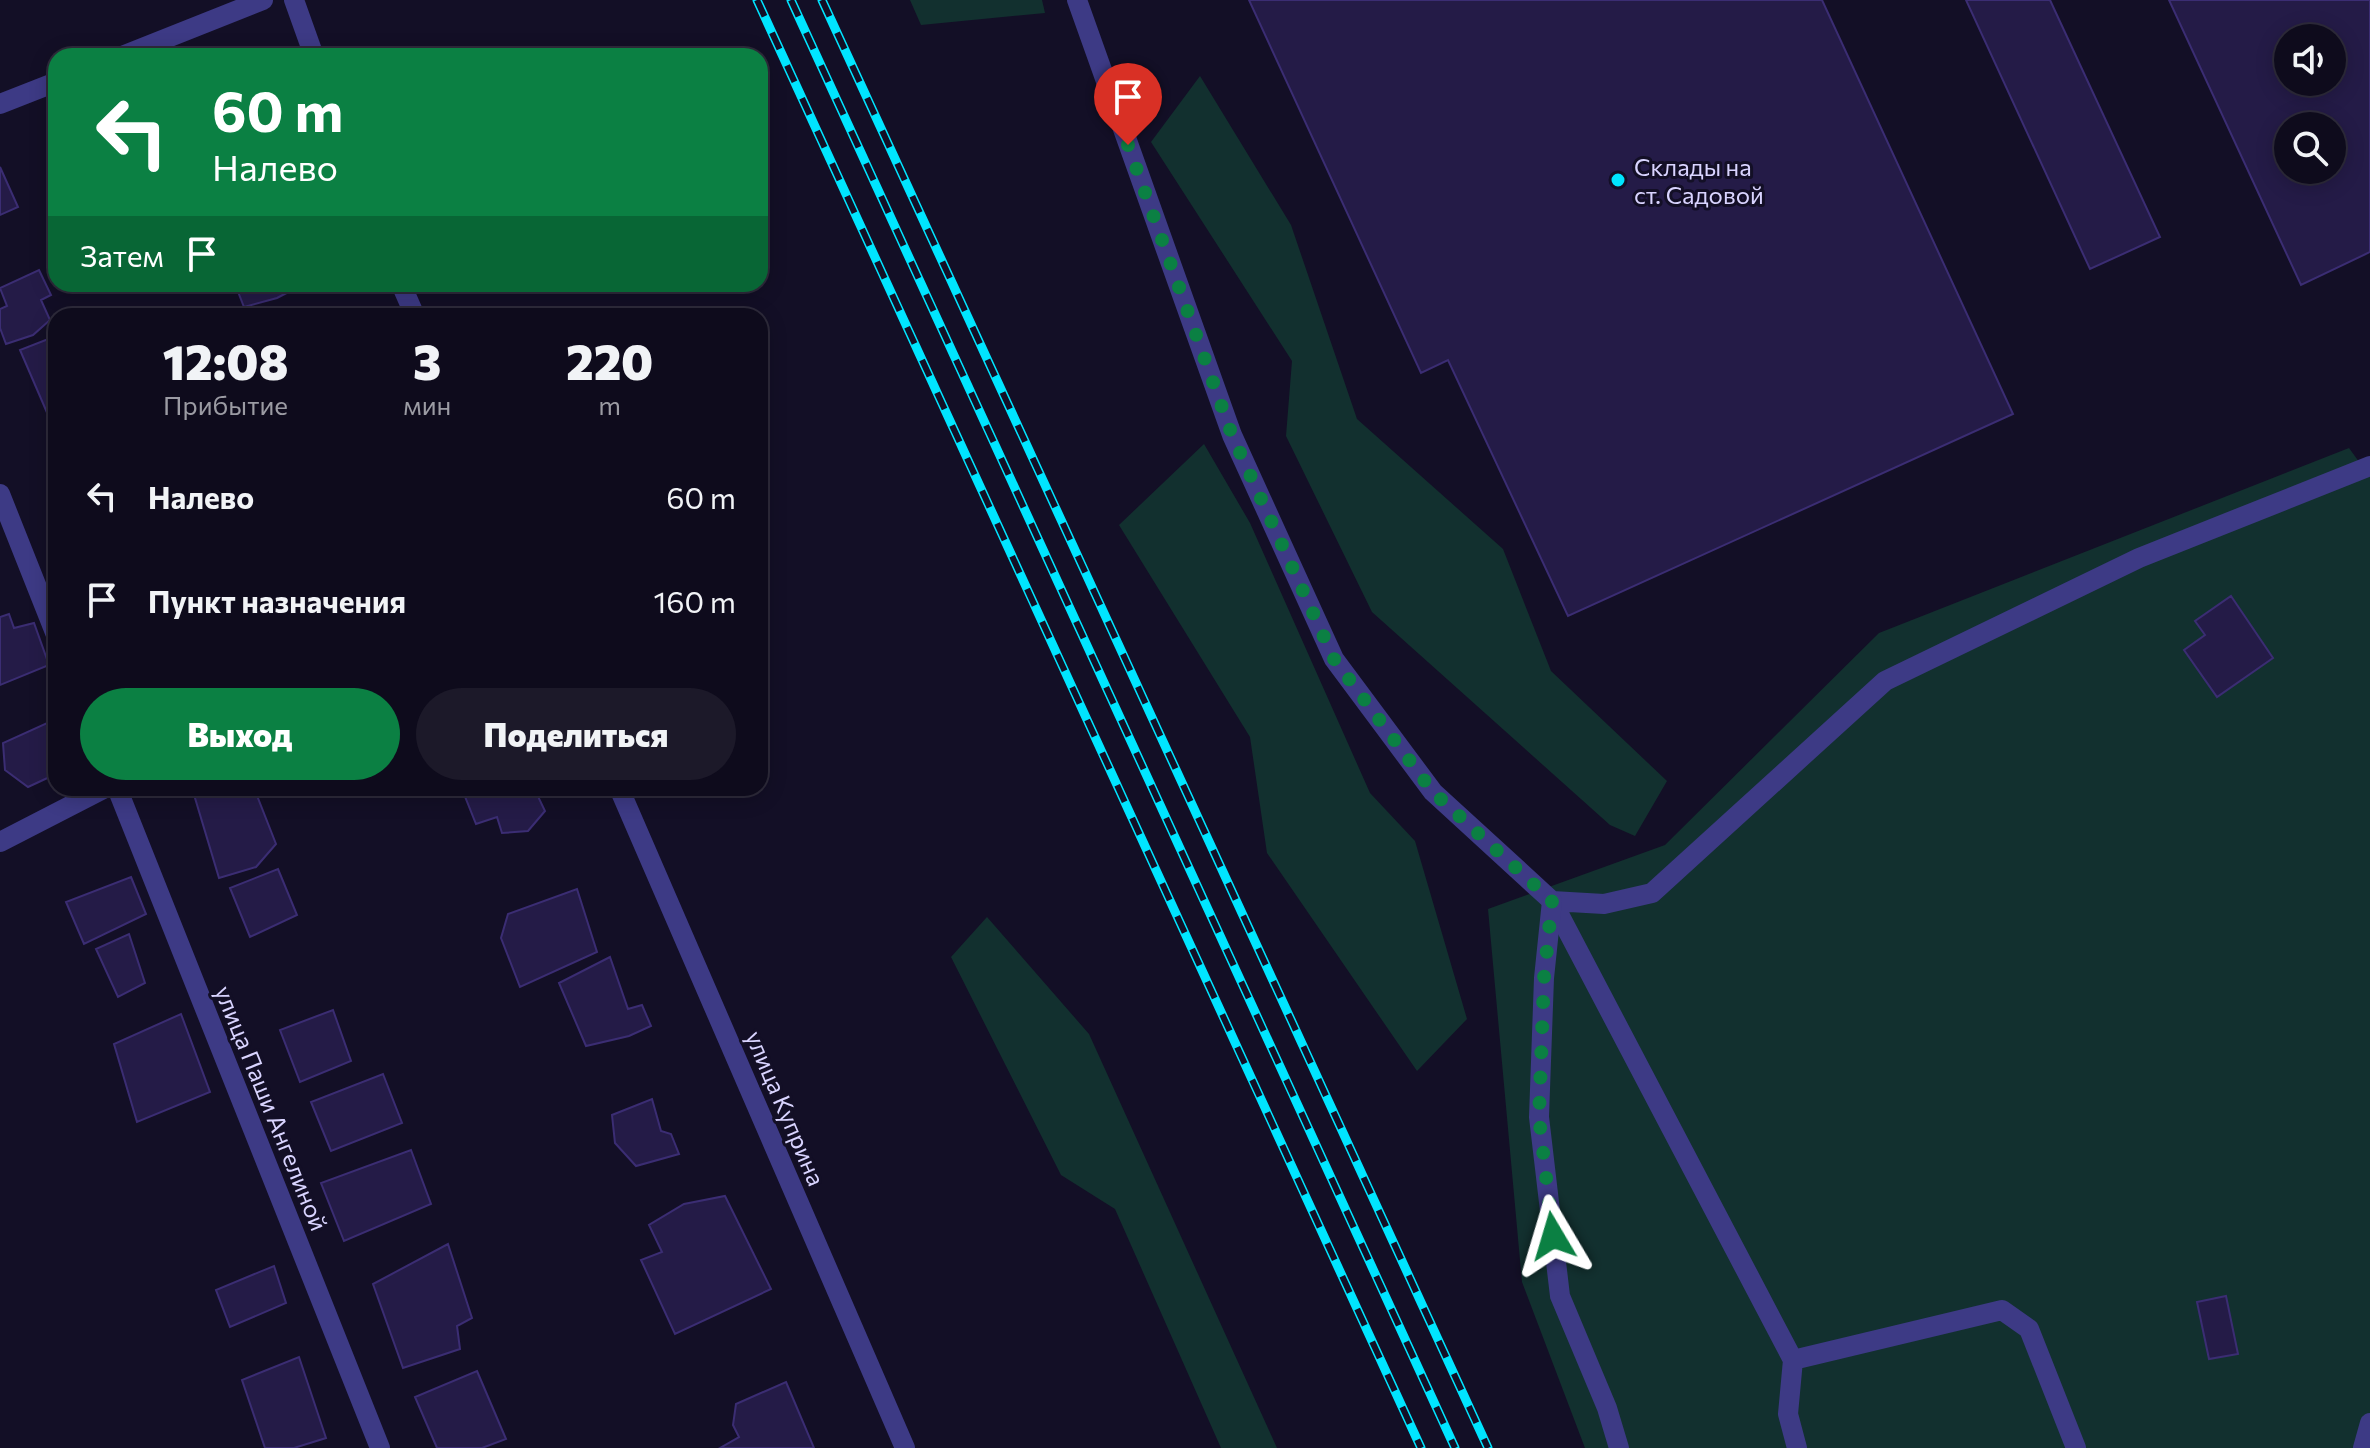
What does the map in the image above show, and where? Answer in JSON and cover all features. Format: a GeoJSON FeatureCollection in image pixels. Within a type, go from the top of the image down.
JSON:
{"type":"FeatureCollection","features":[{"type":"Feature","properties":{"kind":"street"},"geometry":{"type":"LineString","coordinates":[[142,48],[263,0]]}},
{"type":"Feature","properties":{"kind":"street"},"geometry":{"type":"LineString","coordinates":[[294,0],[311,48]]}},
{"type":"Feature","properties":{"kind":"street"},"geometry":{"type":"LineString","coordinates":[[1077,0],[1232,435],[1334,659],[1433,792],[1552,901],[1793,1360],[1788,1414],[1797,1448]]}},
{"type":"Feature","properties":{"kind":"street"},"geometry":{"type":"LineString","coordinates":[[0,104],[48,85]]}},
{"type":"Feature","properties":{"kind":"street"},"geometry":{"type":"LineString","coordinates":[[1552,901],[1604,904],[1652,893],[1885,681],[2139,558],[2370,466]]}},
{"type":"Feature","properties":{"kind":"street"},"geometry":{"type":"LineString","coordinates":[[0,494],[48,615]]}},
{"type":"Feature","properties":{"kind":"street"},"geometry":{"type":"LineString","coordinates":[[0,842],[89,796]]}},
{"type":"Feature","properties":{"kind":"street","name":"улица Паши Ангелиной"},"geometry":{"type":"LineString","coordinates":[[120,796],[380,1448]]}},
{"type":"Feature","properties":{"kind":"street","name":"улица Куприна"},"geometry":{"type":"LineString","coordinates":[[622,796],[905,1448]]}},
{"type":"Feature","properties":{"kind":"street"},"geometry":{"type":"LineString","coordinates":[[1552,901],[1544,978],[1539,1117],[1560,1296],[1607,1408],[1619,1448]]}},
{"type":"Feature","properties":{"kind":"street"},"geometry":{"type":"LineString","coordinates":[[1793,1360],[2002,1310],[2029,1329],[2076,1448]]}},
{"type":"Feature","properties":{"kind":"street"},"geometry":{"type":"LineString","coordinates":[[2363,1448],[2370,1423]]}},
{"type":"Feature","properties":{"kind":"green space"},"geometry":{"type":"Polygon","coordinates":[[[910,0],[1042,0],[1045,13],[921,25],[910,0]]]}},
{"type":"Feature","properties":{"kind":"green space"},"geometry":{"type":"Polygon","coordinates":[[[1200,76],[1291,225],[1357,419],[1503,549],[1551,671],[1667,781],[1635,836],[1610,825],[1372,612],[1286,436],[1292,361],[1151,142],[1200,76]]]}},
{"type":"Feature","properties":{"kind":"green space"},"geometry":{"type":"Polygon","coordinates":[[[1204,444],[1250,523],[1370,793],[1415,841],[1467,1019],[1417,1071],[1267,853],[1250,737],[1119,525],[1204,444]]]}},
{"type":"Feature","properties":{"kind":"green space"},"geometry":{"type":"Polygon","coordinates":[[[2349,448],[2370,477],[2370,1448],[1585,1448],[1522,1282],[1488,909],[1665,845],[1879,633],[2349,448]]]}},
{"type":"Feature","properties":{"kind":"green space"},"geometry":{"type":"Polygon","coordinates":[[[987,917],[1089,1034],[1277,1448],[1221,1448],[1115,1209],[1061,1175],[951,957],[987,917]]]}},
{"type":"Feature","properties":{"kind":"building","name":"Склады на ст. Садовой"},"geometry":{"type":"Polygon","coordinates":[[[1249,0],[1822,0],[2013,414],[1568,616],[1448,360],[1421,373],[1249,0]]]}},
{"type":"Feature","properties":{"kind":"building"},"geometry":{"type":"Polygon","coordinates":[[[1966,0],[2050,0],[2160,237],[2090,269],[1966,0]]]}},
{"type":"Feature","properties":{"kind":"building"},"geometry":{"type":"Polygon","coordinates":[[[2169,0],[2370,0],[2370,252],[2301,285],[2169,0]]]}},
{"type":"Feature","properties":{"kind":"building"},"geometry":{"type":"Polygon","coordinates":[[[0,167],[18,207],[0,215],[0,167]]]}},
{"type":"Feature","properties":{"kind":"building"},"geometry":{"type":"Polygon","coordinates":[[[39,270],[51,295],[41,300],[48,322],[33,335],[6,344],[0,328],[0,309],[7,306],[0,288],[39,270]]]}},
{"type":"Feature","properties":{"kind":"building"},"geometry":{"type":"Polygon","coordinates":[[[238,292],[289,292],[277,298],[244,307],[238,292]]]}},
{"type":"Feature","properties":{"kind":"building"},"geometry":{"type":"Polygon","coordinates":[[[48,339],[48,415],[20,350],[48,339]]]}},
{"type":"Feature","properties":{"kind":"building"},"geometry":{"type":"Polygon","coordinates":[[[2231,596],[2273,658],[2217,697],[2184,650],[2205,635],[2195,621],[2231,596]]]}},
{"type":"Feature","properties":{"kind":"building"},"geometry":{"type":"Polygon","coordinates":[[[9,614],[14,628],[34,623],[48,665],[0,685],[0,617],[9,614]]]}},
{"type":"Feature","properties":{"kind":"building"},"geometry":{"type":"Polygon","coordinates":[[[48,723],[48,778],[28,787],[5,770],[3,743],[48,723]]]}},
{"type":"Feature","properties":{"kind":"building"},"geometry":{"type":"Polygon","coordinates":[[[194,796],[257,796],[276,844],[256,867],[219,878],[194,796]]]}},
{"type":"Feature","properties":{"kind":"building"},"geometry":{"type":"Polygon","coordinates":[[[465,796],[538,796],[545,811],[528,831],[502,833],[497,817],[476,824],[465,796]]]}},
{"type":"Feature","properties":{"kind":"building"},"geometry":{"type":"Polygon","coordinates":[[[278,869],[297,915],[250,937],[230,888],[278,869]]]}},
{"type":"Feature","properties":{"kind":"building"},"geometry":{"type":"Polygon","coordinates":[[[131,877],[146,914],[84,944],[66,902],[131,877]]]}},
{"type":"Feature","properties":{"kind":"building"},"geometry":{"type":"Polygon","coordinates":[[[577,889],[597,952],[520,987],[501,938],[508,914],[577,889]]]}},
{"type":"Feature","properties":{"kind":"building"},"geometry":{"type":"Polygon","coordinates":[[[129,934],[145,983],[118,997],[96,949],[129,934]]]}},
{"type":"Feature","properties":{"kind":"building"},"geometry":{"type":"Polygon","coordinates":[[[610,957],[628,1009],[642,1005],[651,1026],[629,1036],[586,1046],[559,983],[610,957]]]}},
{"type":"Feature","properties":{"kind":"building"},"geometry":{"type":"Polygon","coordinates":[[[333,1010],[351,1061],[300,1082],[280,1030],[333,1010]]]}},
{"type":"Feature","properties":{"kind":"building"},"geometry":{"type":"Polygon","coordinates":[[[181,1014],[210,1092],[137,1122],[114,1044],[181,1014]]]}},
{"type":"Feature","properties":{"kind":"building"},"geometry":{"type":"Polygon","coordinates":[[[383,1074],[402,1123],[331,1151],[311,1102],[383,1074]]]}},
{"type":"Feature","properties":{"kind":"building"},"geometry":{"type":"Polygon","coordinates":[[[652,1099],[661,1131],[671,1134],[679,1154],[636,1166],[615,1143],[612,1115],[652,1099]]]}},
{"type":"Feature","properties":{"kind":"building"},"geometry":{"type":"Polygon","coordinates":[[[411,1150],[431,1204],[344,1241],[321,1183],[411,1150]]]}},
{"type":"Feature","properties":{"kind":"building"},"geometry":{"type":"Polygon","coordinates":[[[725,1196],[771,1289],[675,1334],[641,1260],[662,1252],[649,1225],[684,1204],[725,1196]]]}},
{"type":"Feature","properties":{"kind":"building"},"geometry":{"type":"Polygon","coordinates":[[[448,1244],[472,1318],[457,1326],[460,1349],[403,1368],[373,1284],[448,1244]]]}},
{"type":"Feature","properties":{"kind":"building"},"geometry":{"type":"Polygon","coordinates":[[[274,1266],[286,1303],[230,1327],[216,1290],[274,1266]]]}},
{"type":"Feature","properties":{"kind":"building"},"geometry":{"type":"Polygon","coordinates":[[[2226,1296],[2238,1354],[2209,1359],[2197,1302],[2226,1296]]]}},
{"type":"Feature","properties":{"kind":"building"},"geometry":{"type":"Polygon","coordinates":[[[299,1357],[326,1438],[294,1448],[265,1448],[242,1380],[299,1357]]]}},
{"type":"Feature","properties":{"kind":"building"},"geometry":{"type":"Polygon","coordinates":[[[477,1371],[506,1439],[482,1448],[437,1448],[415,1397],[477,1371]]]}},
{"type":"Feature","properties":{"kind":"building"},"geometry":{"type":"Polygon","coordinates":[[[786,1382],[814,1448],[720,1448],[739,1437],[733,1425],[736,1404],[786,1382]]]}},
{"type":"Feature","properties":{"kind":"railway"},"geometry":{"type":"LineString","coordinates":[[757,0],[1421,1448]]}},
{"type":"Feature","properties":{"kind":"railway"},"geometry":{"type":"LineString","coordinates":[[791,0],[1455,1448]]}},
{"type":"Feature","properties":{"kind":"railway"},"geometry":{"type":"LineString","coordinates":[[822,0],[1488,1448]]}},
{"type":"Feature","properties":{"kind":"place","name":"Склады на ст. Садовой"},"geometry":{"type":"Point","coordinates":[1618,180]}},
{"type":"Feature","properties":{"kind":"route"},"geometry":{"type":"LineString","coordinates":[[1128,145],[1232,435],[1334,659],[1433,792],[1552,901],[1544,978],[1539,1117],[1553,1236]]}}]}
